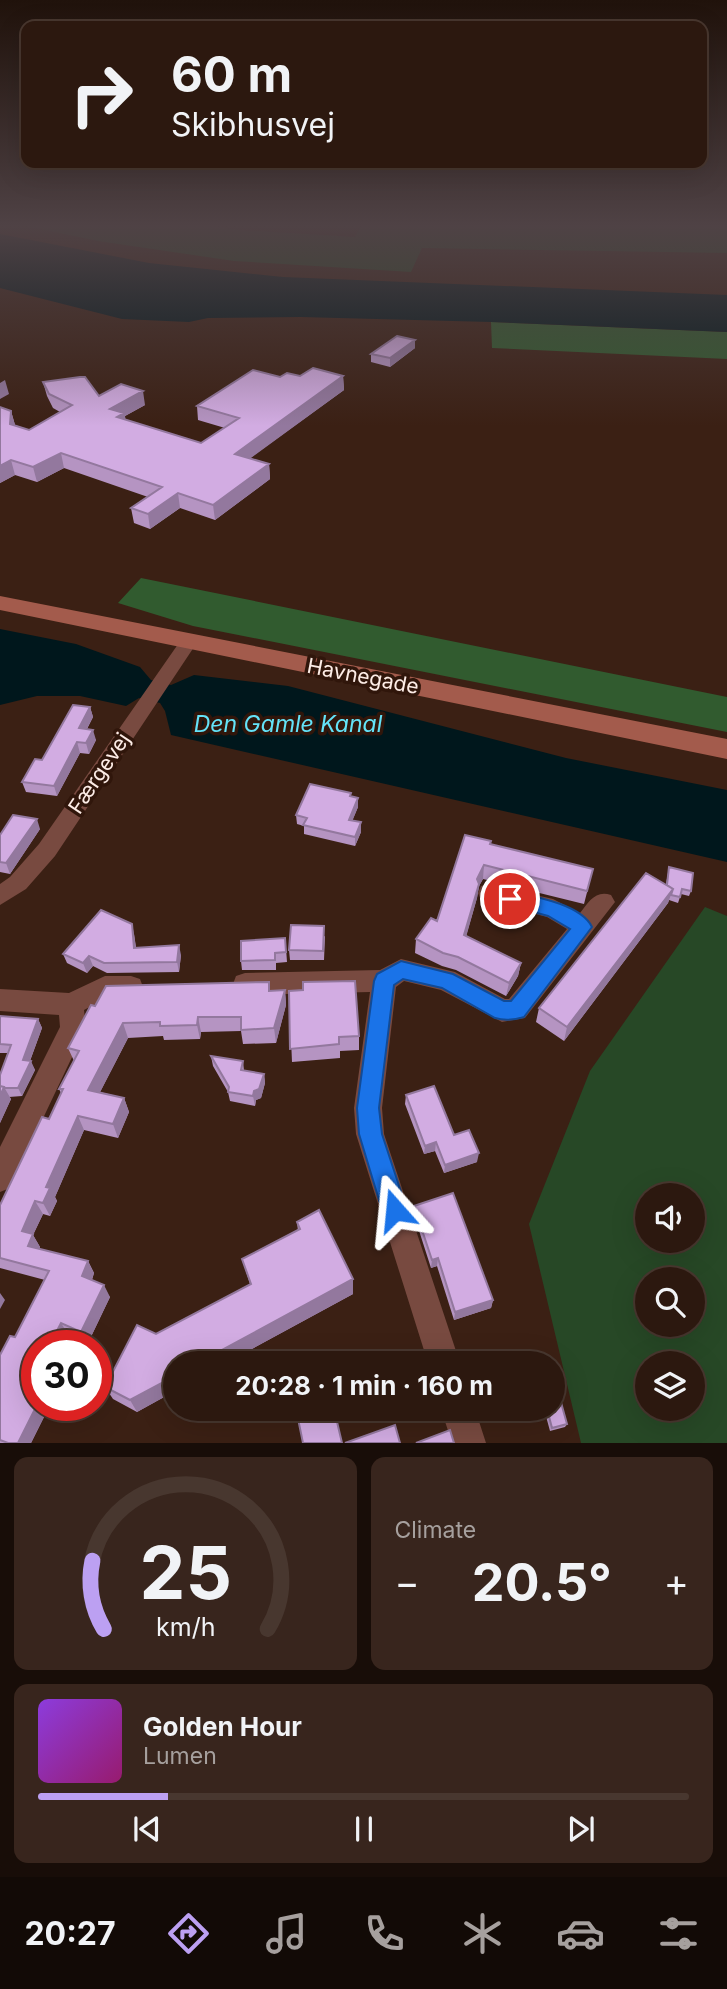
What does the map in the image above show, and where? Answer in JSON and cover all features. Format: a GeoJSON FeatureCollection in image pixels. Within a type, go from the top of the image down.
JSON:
{"type":"FeatureCollection","features":[{"type":"Feature","properties":{"kind":"street","name":"Havnegade"},"geometry":{"type":"LineString","coordinates":[[0,603],[727,749]]}},
{"type":"Feature","properties":{"kind":"street","name":"Færgevej"},"geometry":{"type":"LineString","coordinates":[[0,896],[18,883],[47,849],[188,641]]}},
{"type":"Feature","properties":{"kind":"street"},"geometry":{"type":"LineString","coordinates":[[489,893],[553,909],[583,927]]}},
{"type":"Feature","properties":{"kind":"street"},"geometry":{"type":"LineString","coordinates":[[225,984],[384,981],[401,970],[446,980],[502,1011],[516,1010],[603,902]]}},
{"type":"Feature","properties":{"kind":"street"},"geometry":{"type":"LineString","coordinates":[[384,981],[368,1108],[370,1134],[440,1351]]}},
{"type":"Feature","properties":{"kind":"street"},"geometry":{"type":"LineString","coordinates":[[0,1000],[71,1004],[105,987],[158,986]]}},
{"type":"Feature","properties":{"kind":"street"},"geometry":{"type":"LineString","coordinates":[[0,1178],[73,1028],[71,1004]]}},
{"type":"Feature","properties":{"kind":"street"},"geometry":{"type":"LineString","coordinates":[[462,1421],[469,1443]]}},
{"type":"Feature","properties":{"kind":"green space"},"geometry":{"type":"Polygon","coordinates":[[[491,322],[727,332],[727,359],[492,348],[491,322]]]}},
{"type":"Feature","properties":{"kind":"green space"},"geometry":{"type":"Polygon","coordinates":[[[141,578],[727,697],[727,732],[193,626],[118,603],[141,578]]]}},
{"type":"Feature","properties":{"kind":"green space"},"geometry":{"type":"Polygon","coordinates":[[[705,907],[727,916],[727,1443],[581,1443],[565,1376],[565,1351],[559,1351],[529,1224],[590,1071],[705,907]]]}},
{"type":"Feature","properties":{"kind":"water"},"geometry":{"type":"Polygon","coordinates":[[[13,291],[637,291],[727,295],[727,332],[301,317],[208,318],[189,322],[122,319],[13,291]]]}},
{"type":"Feature","properties":{"kind":"water","name":"Den Gamle Kanal"},"geometry":{"type":"Polygon","coordinates":[[[0,629],[76,644],[140,667],[151,680],[171,685],[194,675],[288,686],[566,758],[727,790],[727,862],[171,735],[165,711],[160,703],[139,698],[126,706],[80,696],[37,696],[0,705],[0,629]]]}},
{"type":"Feature","properties":{"kind":"building"},"geometry":{"type":"Polygon","coordinates":[[[397,336],[415,340],[390,358],[371,354],[397,336]]]}},
{"type":"Feature","properties":{"kind":"building"},"geometry":{"type":"Polygon","coordinates":[[[313,368],[343,376],[235,454],[269,464],[213,505],[178,493],[148,514],[131,508],[162,487],[61,453],[33,467],[11,460],[0,466],[0,407],[11,411],[10,424],[29,430],[72,405],[49,394],[43,382],[85,377],[99,396],[121,384],[143,391],[110,409],[124,413],[117,417],[201,443],[239,418],[197,406],[253,370],[280,377],[287,373],[300,376],[313,368]]]}},
{"type":"Feature","properties":{"kind":"building"},"geometry":{"type":"Polygon","coordinates":[[[73,705],[90,707],[79,728],[93,730],[86,743],[77,742],[54,786],[22,782],[35,759],[42,760],[73,705]]]}},
{"type":"Feature","properties":{"kind":"building"},"geometry":{"type":"Polygon","coordinates":[[[310,784],[351,793],[350,796],[358,798],[349,820],[361,822],[355,837],[303,825],[307,818],[296,815],[310,784]]]}},
{"type":"Feature","properties":{"kind":"building"},"geometry":{"type":"Polygon","coordinates":[[[13,815],[37,819],[6,863],[0,862],[0,835],[13,815]]]}},
{"type":"Feature","properties":{"kind":"building"},"geometry":{"type":"Polygon","coordinates":[[[465,835],[491,841],[490,844],[593,869],[587,891],[484,865],[477,879],[479,884],[464,935],[521,963],[509,983],[416,939],[431,918],[437,921],[465,835]]]}},
{"type":"Feature","properties":{"kind":"building"},"geometry":{"type":"Polygon","coordinates":[[[669,867],[693,873],[691,891],[682,889],[680,897],[671,895],[673,889],[667,885],[669,867]]]}},
{"type":"Feature","properties":{"kind":"building"},"geometry":{"type":"Polygon","coordinates":[[[646,873],[673,889],[567,1027],[539,1008],[646,873]]]}},
{"type":"Feature","properties":{"kind":"building"},"geometry":{"type":"Polygon","coordinates":[[[101,910],[132,924],[134,948],[179,945],[177,962],[104,963],[89,956],[83,963],[63,954],[101,910]]]}},
{"type":"Feature","properties":{"kind":"building"},"geometry":{"type":"Polygon","coordinates":[[[291,925],[324,926],[323,951],[289,950],[291,925]]]}},
{"type":"Feature","properties":{"kind":"building"},"geometry":{"type":"Polygon","coordinates":[[[285,938],[286,952],[275,953],[275,960],[241,961],[241,941],[285,938]]]}},
{"type":"Feature","properties":{"kind":"building"},"geometry":{"type":"Polygon","coordinates":[[[355,981],[359,1036],[339,1037],[339,1044],[290,1049],[289,991],[303,990],[303,982],[355,981]]]}},
{"type":"Feature","properties":{"kind":"building"},"geometry":{"type":"Polygon","coordinates":[[[269,982],[269,991],[285,990],[274,1028],[241,1030],[241,1017],[198,1017],[197,1025],[123,1023],[88,1090],[124,1098],[113,1124],[78,1116],[46,1187],[50,1188],[43,1203],[35,1201],[22,1231],[33,1234],[28,1246],[88,1261],[82,1276],[104,1285],[82,1330],[61,1323],[57,1330],[21,1330],[21,1421],[29,1421],[18,1443],[8,1443],[0,1440],[0,1355],[10,1336],[15,1337],[49,1271],[0,1258],[0,1205],[42,1117],[49,1119],[63,1089],[59,1089],[79,1051],[68,1048],[91,1005],[95,1006],[106,986],[269,982]]]}},
{"type":"Feature","properties":{"kind":"building"},"geometry":{"type":"Polygon","coordinates":[[[0,1016],[38,1019],[23,1060],[31,1061],[18,1088],[0,1086],[0,1075],[11,1045],[0,1044],[0,1016]]]}},
{"type":"Feature","properties":{"kind":"building"},"geometry":{"type":"Polygon","coordinates":[[[211,1056],[243,1061],[241,1070],[264,1074],[259,1089],[254,1091],[253,1096],[228,1092],[229,1087],[211,1056]]]}},
{"type":"Feature","properties":{"kind":"building"},"geometry":{"type":"Polygon","coordinates":[[[434,1086],[454,1135],[469,1130],[479,1153],[445,1165],[436,1142],[425,1146],[406,1095],[434,1086]]]}},
{"type":"Feature","properties":{"kind":"building"},"geometry":{"type":"Polygon","coordinates":[[[453,1193],[493,1300],[455,1312],[438,1258],[432,1260],[414,1206],[453,1193]]]}},
{"type":"Feature","properties":{"kind":"building"},"geometry":{"type":"Polygon","coordinates":[[[319,1210],[353,1279],[220,1351],[163,1351],[163,1382],[130,1400],[112,1391],[112,1373],[137,1325],[156,1334],[251,1284],[242,1259],[300,1229],[297,1222],[319,1210]]]}},
{"type":"Feature","properties":{"kind":"building"},"geometry":{"type":"Polygon","coordinates":[[[565,1417],[567,1424],[552,1428],[550,1421],[565,1421],[565,1417]]]}},
{"type":"Feature","properties":{"kind":"building"},"geometry":{"type":"Polygon","coordinates":[[[298,1421],[337,1421],[342,1443],[303,1443],[298,1421]]]}},
{"type":"Feature","properties":{"kind":"building"},"geometry":{"type":"Polygon","coordinates":[[[395,1425],[400,1443],[345,1443],[395,1425]]]}},
{"type":"Feature","properties":{"kind":"building"},"geometry":{"type":"Polygon","coordinates":[[[450,1430],[454,1443],[416,1443],[450,1430]]]}},
{"type":"Feature","properties":{"kind":"route"},"geometry":{"type":"LineString","coordinates":[[395,1210],[370,1134],[368,1108],[384,981],[401,970],[446,980],[502,1011],[516,1010],[583,927],[553,909],[510,899]]}}]}
